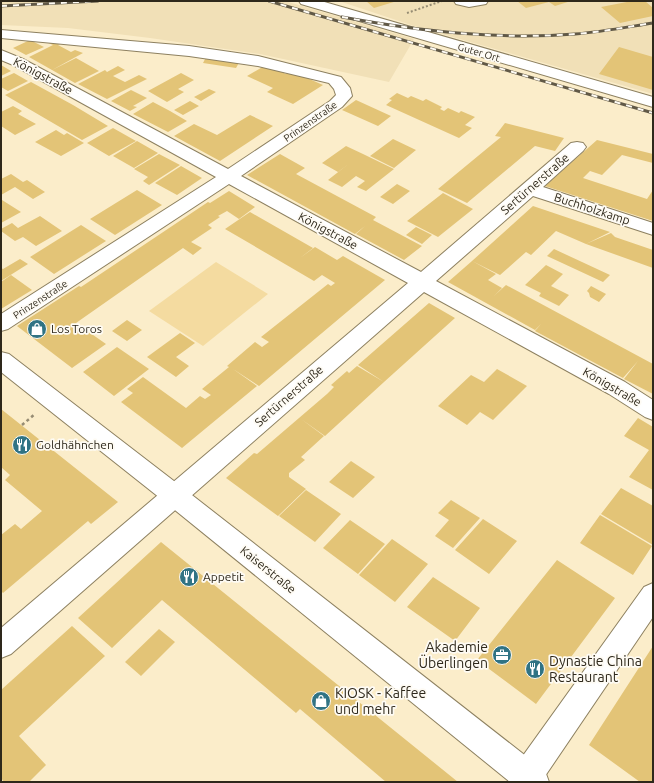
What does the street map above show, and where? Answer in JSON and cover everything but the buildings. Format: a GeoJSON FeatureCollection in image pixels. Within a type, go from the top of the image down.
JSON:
{"type":"FeatureCollection","features":[{"type":"Feature","properties":{"kind":"street","name":"Guter Ort"},"geometry":{"type":"LineString","coordinates":[[306,1],[653,102]]}},
{"type":"Feature","properties":{"kind":"street"},"geometry":{"type":"LineString","coordinates":[[461,1],[469,3],[481,1]]}},
{"type":"Feature","properties":{"kind":"street","name":"Prinzenstraße"},"geometry":{"type":"LineString","coordinates":[[1,34],[189,51],[258,61],[323,76],[334,80],[342,88],[344,96],[336,104],[228,177],[1,324]]}},
{"type":"Feature","properties":{"kind":"street"},"geometry":{"type":"LineString","coordinates":[[1,54],[29,36]]}},
{"type":"Feature","properties":{"kind":"street","name":"Königstraße"},"geometry":{"type":"LineString","coordinates":[[1,54],[617,388],[653,411]]}},
{"type":"Feature","properties":{"kind":"street","name":"Sertürnerstraße"},"geometry":{"type":"LineString","coordinates":[[1,645],[577,147]]}},
{"type":"Feature","properties":{"kind":"street","name":"Buchholzkamp"},"geometry":{"type":"LineString","coordinates":[[530,189],[653,229]]}},
{"type":"Feature","properties":{"kind":"street","name":"Kaiserstraße"},"geometry":{"type":"LineString","coordinates":[[1,360],[174,495],[528,780]]}},
{"type":"Feature","properties":{"kind":"street"},"geometry":{"type":"LineString","coordinates":[[528,780],[653,595]]}},
{"type":"Feature","properties":{"kind":"path"},"geometry":{"type":"LineString","coordinates":[[376,22],[442,1]]}},
{"type":"Feature","properties":{"kind":"path"},"geometry":{"type":"LineString","coordinates":[[22,425],[36,414]]}},
{"type":"Feature","properties":{"kind":"shaded area"},"geometry":{"type":"Polygon","coordinates":[[[1,1],[285,1],[414,39],[389,82],[260,54],[68,28],[1,25],[1,1]]]}},
{"type":"Feature","properties":{"kind":"shaded area"},"geometry":{"type":"Polygon","coordinates":[[[339,1],[653,1],[653,94],[414,26],[339,1]]]}},
{"type":"Feature","properties":{"kind":"shaded area"},"geometry":{"type":"Polygon","coordinates":[[[216,262],[268,294],[203,346],[149,311],[216,262]]]}},
{"type":"Feature","properties":{"kind":"railway"},"geometry":{"type":"LineString","coordinates":[[1,6],[98,1]]}},
{"type":"Feature","properties":{"kind":"railway"},"geometry":{"type":"LineString","coordinates":[[269,1],[653,113]]}},
{"type":"Feature","properties":{"kind":"railway"},"geometry":{"type":"LineString","coordinates":[[342,17],[429,30],[516,36],[545,36],[585,33],[653,23]]}},
{"type":"Feature","properties":{"kind":"place","name":"Los Toros"},"geometry":{"type":"Point","coordinates":[37,329]}},
{"type":"Feature","properties":{"kind":"place","name":"Goldhähnchen"},"geometry":{"type":"Point","coordinates":[22,445]}},
{"type":"Feature","properties":{"kind":"place","name":"Appetit"},"geometry":{"type":"Point","coordinates":[189,577]}},
{"type":"Feature","properties":{"kind":"place","name":"Akademie Überlingen"},"geometry":{"type":"Point","coordinates":[502,655]}},
{"type":"Feature","properties":{"kind":"place","name":"Dynastie China Restaurant"},"geometry":{"type":"Point","coordinates":[535,669]}},
{"type":"Feature","properties":{"kind":"place","name":"KIOSK - Kaffee und mehr"},"geometry":{"type":"Point","coordinates":[321,701]}}]}
